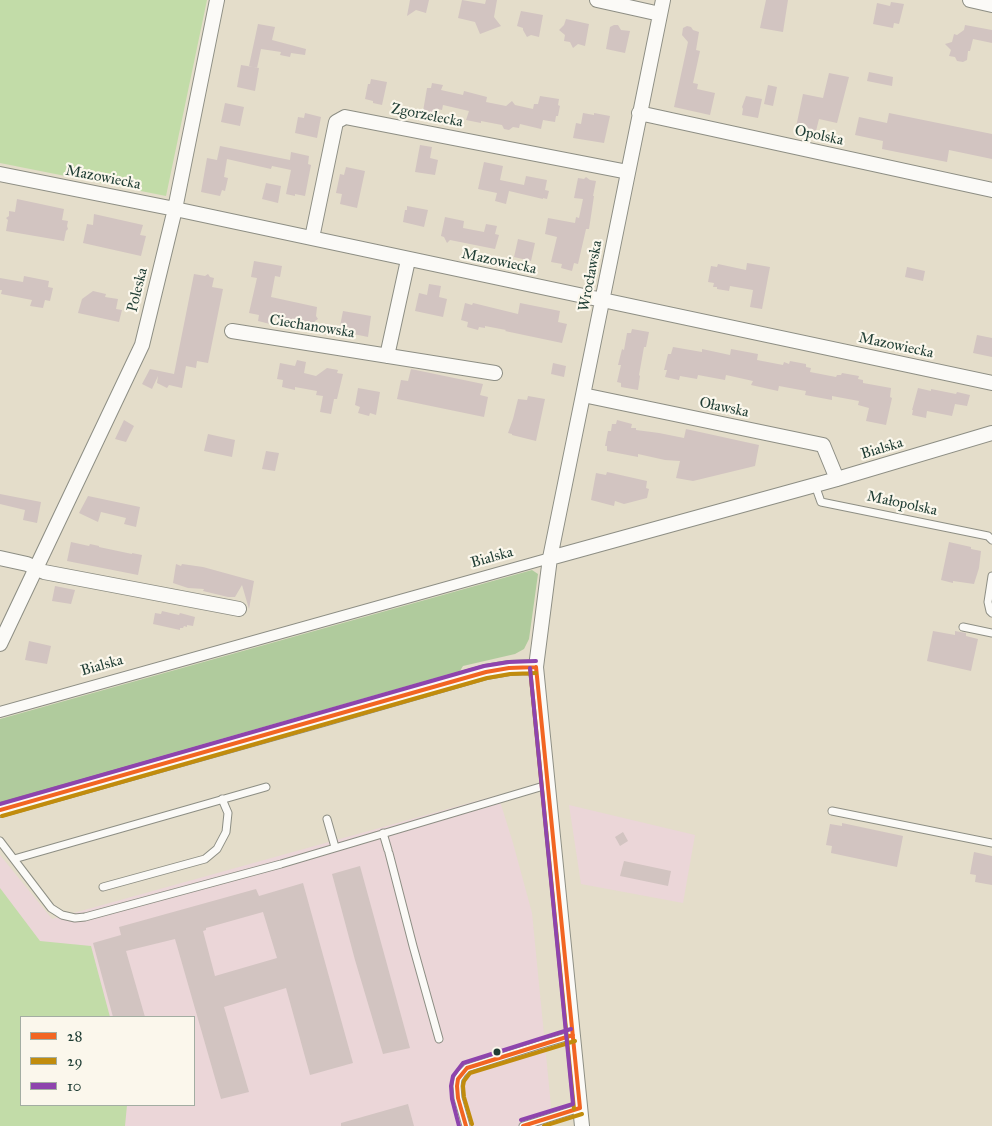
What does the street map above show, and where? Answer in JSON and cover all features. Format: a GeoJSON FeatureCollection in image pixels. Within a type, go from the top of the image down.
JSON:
{"type":"FeatureCollection","features":[{"type":"Feature","properties":{"kind":"street","name":"Poleska"},"geometry":{"type":"LineString","coordinates":[[1,639],[142,345],[175,209],[217,0]]}},
{"type":"Feature","properties":{"kind":"street"},"geometry":{"type":"LineString","coordinates":[[597,0],[661,7]]}},
{"type":"Feature","properties":{"kind":"street"},"geometry":{"type":"LineString","coordinates":[[970,0],[992,5]]}},
{"type":"Feature","properties":{"kind":"street","name":"Wrocławska"},"geometry":{"type":"LineString","coordinates":[[582,1126],[536,667],[550,558],[661,7]]}},
{"type":"Feature","properties":{"kind":"street","name":"Opolska"},"geometry":{"type":"LineString","coordinates":[[639,113],[992,190]]}},
{"type":"Feature","properties":{"kind":"street","name":"Zgorzelecka"},"geometry":{"type":"LineString","coordinates":[[312,238],[336,122],[345,117],[628,172]]}},
{"type":"Feature","properties":{"kind":"street","name":"Mazowiecka"},"geometry":{"type":"LineString","coordinates":[[0,174],[175,209],[992,383]]}},
{"type":"Feature","properties":{"kind":"street"},"geometry":{"type":"LineString","coordinates":[[387,356],[408,260]]}},
{"type":"Feature","properties":{"kind":"street","name":"Ciechanowska"},"geometry":{"type":"LineString","coordinates":[[232,331],[495,373]]}},
{"type":"Feature","properties":{"kind":"street","name":"Oławska"},"geometry":{"type":"LineString","coordinates":[[583,395],[823,445],[836,479]]}},
{"type":"Feature","properties":{"kind":"street","name":"Bialska"},"geometry":{"type":"LineString","coordinates":[[0,712],[816,485],[992,433]]}},
{"type":"Feature","properties":{"kind":"street"},"geometry":{"type":"LineString","coordinates":[[0,558],[26,564],[44,572],[239,610]]}},
{"type":"Feature","properties":{"kind":"street"},"geometry":{"type":"LineString","coordinates":[[0,810],[324,720],[486,672],[509,668],[536,667]]}},
{"type":"Feature","properties":{"kind":"lane","name":"Małopolska"},"geometry":{"type":"LineString","coordinates":[[816,485],[821,502],[988,536],[992,540]]}},
{"type":"Feature","properties":{"kind":"lane"},"geometry":{"type":"LineString","coordinates":[[992,576],[988,602],[990,612],[992,613]]}},
{"type":"Feature","properties":{"kind":"lane"},"geometry":{"type":"LineString","coordinates":[[963,626],[992,633]]}},
{"type":"Feature","properties":{"kind":"lane"},"geometry":{"type":"LineString","coordinates":[[0,841],[51,908],[62,915],[75,918],[85,917],[335,848],[547,785]]}},
{"type":"Feature","properties":{"kind":"lane"},"geometry":{"type":"LineString","coordinates":[[14,859],[266,787]]}},
{"type":"Feature","properties":{"kind":"lane"},"geometry":{"type":"LineString","coordinates":[[103,887],[205,859],[217,849],[226,832],[228,813],[222,799]]}},
{"type":"Feature","properties":{"kind":"lane"},"geometry":{"type":"LineString","coordinates":[[832,811],[992,843]]}},
{"type":"Feature","properties":{"kind":"lane"},"geometry":{"type":"LineString","coordinates":[[327,819],[335,848]]}},
{"type":"Feature","properties":{"kind":"lane"},"geometry":{"type":"LineString","coordinates":[[384,833],[439,1039]]}},
{"type":"Feature","properties":{"kind":"lane"},"geometry":{"type":"LineString","coordinates":[[466,1126],[458,1098],[457,1086],[458,1079],[467,1068],[573,1035]]}},
{"type":"Feature","properties":{"kind":"lane"},"geometry":{"type":"LineString","coordinates":[[523,1126],[580,1108]]}},
{"type":"Feature","properties":{"kind":"shaded area"},"geometry":{"type":"Polygon","coordinates":[[[498,795],[532,913],[553,1126],[0,1126],[0,855],[52,919],[498,795]]]}},
{"type":"Feature","properties":{"kind":"shaded area"},"geometry":{"type":"Polygon","coordinates":[[[569,805],[695,835],[683,903],[581,884],[569,805]]]}},
{"type":"Feature","properties":{"kind":"green space"},"geometry":{"type":"Polygon","coordinates":[[[0,0],[207,0],[166,196],[0,163],[0,0]]]}},
{"type":"Feature","properties":{"kind":"green space"},"geometry":{"type":"Polygon","coordinates":[[[532,570],[538,574],[529,639],[524,649],[515,654],[463,666],[460,671],[0,802],[0,719],[532,570]]]}},
{"type":"Feature","properties":{"kind":"green space"},"geometry":{"type":"Polygon","coordinates":[[[0,888],[40,941],[91,946],[110,1016],[20,1016],[20,1106],[127,1106],[125,1126],[0,1126],[0,888]]]}},
{"type":"Feature","properties":{"kind":"building"},"geometry":{"type":"Polygon","coordinates":[[[410,0],[429,0],[426,13],[416,10],[407,16],[410,0]]]}},
{"type":"Feature","properties":{"kind":"building"},"geometry":{"type":"Polygon","coordinates":[[[462,0],[485,4],[486,0],[497,0],[494,17],[501,26],[480,34],[475,22],[458,18],[462,0]]]}},
{"type":"Feature","properties":{"kind":"building"},"geometry":{"type":"Polygon","coordinates":[[[766,0],[788,0],[783,32],[760,28],[766,0]]]}},
{"type":"Feature","properties":{"kind":"building"},"geometry":{"type":"Polygon","coordinates":[[[891,2],[904,4],[899,24],[894,23],[893,28],[873,24],[877,3],[890,6],[891,2]]]}},
{"type":"Feature","properties":{"kind":"building"},"geometry":{"type":"Polygon","coordinates":[[[521,11],[543,15],[539,37],[531,35],[527,37],[523,28],[517,26],[521,11]]]}},
{"type":"Feature","properties":{"kind":"building"},"geometry":{"type":"Polygon","coordinates":[[[566,19],[589,24],[585,46],[578,44],[573,48],[570,42],[564,41],[565,35],[559,30],[564,25],[566,19]]]}},
{"type":"Feature","properties":{"kind":"building"},"geometry":{"type":"Polygon","coordinates":[[[258,24],[275,27],[272,40],[306,49],[305,55],[291,53],[290,57],[280,55],[281,52],[261,49],[257,68],[249,66],[258,24]]]}},
{"type":"Feature","properties":{"kind":"building"},"geometry":{"type":"Polygon","coordinates":[[[618,25],[621,30],[630,31],[625,53],[606,49],[610,27],[618,25]]]}},
{"type":"Feature","properties":{"kind":"building"},"geometry":{"type":"Polygon","coordinates":[[[965,25],[992,30],[992,43],[973,39],[970,51],[968,51],[967,60],[963,62],[949,56],[951,50],[945,44],[952,42],[954,34],[957,35],[964,30],[965,25]]]}},
{"type":"Feature","properties":{"kind":"building"},"geometry":{"type":"Polygon","coordinates":[[[687,26],[699,32],[696,50],[700,51],[693,83],[698,84],[697,89],[715,93],[710,115],[674,107],[688,42],[682,35],[683,28],[687,26]]]}},
{"type":"Feature","properties":{"kind":"building"},"geometry":{"type":"Polygon","coordinates":[[[241,65],[259,68],[255,91],[237,87],[241,65]]]}},
{"type":"Feature","properties":{"kind":"building"},"geometry":{"type":"Polygon","coordinates":[[[869,72],[893,77],[892,86],[867,81],[869,72]]]}},
{"type":"Feature","properties":{"kind":"building"},"geometry":{"type":"Polygon","coordinates":[[[829,73],[849,77],[837,123],[819,119],[816,131],[796,127],[803,94],[823,98],[829,73]]]}},
{"type":"Feature","properties":{"kind":"building"},"geometry":{"type":"Polygon","coordinates":[[[371,79],[387,82],[382,105],[365,99],[371,79]]]}},
{"type":"Feature","properties":{"kind":"building"},"geometry":{"type":"Polygon","coordinates":[[[432,83],[443,85],[441,90],[463,95],[464,91],[487,97],[486,102],[506,106],[512,101],[515,105],[533,109],[534,104],[538,104],[540,96],[559,99],[558,116],[556,116],[555,122],[543,120],[541,129],[520,124],[519,128],[513,127],[509,130],[504,129],[502,125],[466,120],[469,111],[443,105],[442,110],[438,109],[436,120],[422,117],[427,88],[431,88],[432,83]]]}},
{"type":"Feature","properties":{"kind":"building"},"geometry":{"type":"Polygon","coordinates":[[[768,85],[777,87],[773,106],[764,104],[768,85]]]}},
{"type":"Feature","properties":{"kind":"building"},"geometry":{"type":"Polygon","coordinates":[[[746,96],[762,99],[758,118],[742,115],[742,107],[746,96]]]}},
{"type":"Feature","properties":{"kind":"building"},"geometry":{"type":"Polygon","coordinates":[[[225,103],[244,107],[240,126],[221,122],[225,103]]]}},
{"type":"Feature","properties":{"kind":"building"},"geometry":{"type":"Polygon","coordinates":[[[305,113],[321,117],[317,138],[295,133],[298,117],[304,118],[305,113]]]}},
{"type":"Feature","properties":{"kind":"building"},"geometry":{"type":"Polygon","coordinates":[[[583,113],[610,116],[604,143],[573,138],[576,123],[581,124],[583,113]]]}},
{"type":"Feature","properties":{"kind":"building"},"geometry":{"type":"Polygon","coordinates":[[[889,113],[992,134],[992,159],[949,150],[947,162],[882,149],[883,141],[855,135],[859,117],[887,123],[889,113]]]}},
{"type":"Feature","properties":{"kind":"building"},"geometry":{"type":"Polygon","coordinates":[[[420,145],[432,147],[430,158],[438,160],[435,175],[415,172],[420,145]]]}},
{"type":"Feature","properties":{"kind":"building"},"geometry":{"type":"Polygon","coordinates":[[[220,146],[290,160],[291,152],[309,156],[308,164],[311,165],[305,196],[286,194],[291,170],[272,166],[271,169],[227,159],[224,177],[228,178],[225,191],[222,190],[220,196],[201,192],[207,158],[217,160],[220,146]]]}},
{"type":"Feature","properties":{"kind":"building"},"geometry":{"type":"Polygon","coordinates":[[[484,162],[503,166],[500,180],[524,185],[526,176],[547,180],[545,190],[549,191],[547,199],[509,191],[506,204],[495,201],[497,193],[478,189],[484,162]]]}},
{"type":"Feature","properties":{"kind":"building"},"geometry":{"type":"Polygon","coordinates":[[[346,167],[365,171],[357,208],[340,204],[342,194],[336,193],[340,174],[344,175],[346,167]]]}},
{"type":"Feature","properties":{"kind":"building"},"geometry":{"type":"Polygon","coordinates":[[[586,177],[596,181],[594,196],[589,229],[586,229],[578,264],[574,263],[572,271],[561,268],[562,264],[551,262],[557,237],[545,234],[548,218],[575,223],[576,217],[579,218],[583,199],[574,198],[578,178],[584,179],[586,177]]]}},
{"type":"Feature","properties":{"kind":"building"},"geometry":{"type":"Polygon","coordinates":[[[266,183],[281,186],[278,203],[262,199],[266,183]]]}},
{"type":"Feature","properties":{"kind":"building"},"geometry":{"type":"Polygon","coordinates":[[[17,199],[64,209],[62,220],[68,221],[68,229],[64,241],[6,231],[8,220],[6,218],[9,216],[9,211],[15,212],[17,199]]]}},
{"type":"Feature","properties":{"kind":"building"},"geometry":{"type":"Polygon","coordinates":[[[407,206],[428,210],[424,227],[403,222],[407,206]]]}},
{"type":"Feature","properties":{"kind":"building"},"geometry":{"type":"Polygon","coordinates":[[[94,214],[143,225],[140,235],[146,236],[141,256],[83,243],[87,224],[93,225],[94,214]]]}},
{"type":"Feature","properties":{"kind":"building"},"geometry":{"type":"Polygon","coordinates":[[[445,217],[464,221],[463,228],[484,232],[486,224],[497,226],[495,234],[499,235],[495,249],[450,240],[447,243],[444,237],[441,236],[445,217]]]}},
{"type":"Feature","properties":{"kind":"building"},"geometry":{"type":"Polygon","coordinates":[[[518,239],[535,243],[531,261],[514,257],[518,239]]]}},
{"type":"Feature","properties":{"kind":"building"},"geometry":{"type":"Polygon","coordinates":[[[254,261],[282,266],[280,277],[275,276],[271,297],[317,307],[316,316],[318,319],[313,327],[303,325],[302,330],[289,328],[290,322],[271,318],[270,324],[258,321],[259,315],[249,313],[257,278],[251,277],[254,261]]]}},
{"type":"Feature","properties":{"kind":"building"},"geometry":{"type":"Polygon","coordinates":[[[747,263],[770,267],[762,309],[750,307],[753,290],[730,286],[729,291],[717,289],[717,287],[713,287],[714,283],[708,282],[711,266],[717,267],[718,264],[746,270],[747,263]]]}},
{"type":"Feature","properties":{"kind":"building"},"geometry":{"type":"Polygon","coordinates":[[[907,267],[925,271],[923,281],[905,277],[907,267]]]}},
{"type":"Feature","properties":{"kind":"building"},"geometry":{"type":"Polygon","coordinates":[[[194,274],[205,276],[208,274],[214,278],[212,287],[223,289],[208,363],[197,361],[196,368],[186,366],[182,388],[169,385],[167,388],[157,383],[158,376],[152,389],[142,384],[150,369],[174,374],[194,274]]]}},
{"type":"Feature","properties":{"kind":"building"},"geometry":{"type":"Polygon","coordinates":[[[24,276],[49,281],[48,287],[53,288],[50,301],[45,300],[43,308],[30,306],[32,300],[1,294],[0,278],[23,282],[24,276]]]}},
{"type":"Feature","properties":{"kind":"building"},"geometry":{"type":"Polygon","coordinates":[[[429,284],[441,286],[439,297],[447,299],[443,317],[415,311],[419,293],[427,295],[429,284]]]}},
{"type":"Feature","properties":{"kind":"building"},"geometry":{"type":"Polygon","coordinates":[[[93,291],[106,294],[105,297],[118,299],[116,309],[122,310],[119,322],[78,313],[82,299],[93,291]]]}},
{"type":"Feature","properties":{"kind":"building"},"geometry":{"type":"Polygon","coordinates":[[[465,303],[472,305],[473,303],[518,314],[520,303],[560,311],[558,322],[567,324],[562,343],[485,326],[485,328],[479,327],[478,330],[467,327],[468,322],[461,320],[465,303]]]}},
{"type":"Feature","properties":{"kind":"building"},"geometry":{"type":"Polygon","coordinates":[[[343,311],[371,316],[368,337],[339,331],[343,311]]]}},
{"type":"Feature","properties":{"kind":"building"},"geometry":{"type":"Polygon","coordinates":[[[632,329],[649,332],[646,347],[644,347],[638,390],[621,387],[621,383],[617,382],[621,365],[618,365],[622,349],[624,350],[627,333],[631,333],[632,329]]]}},
{"type":"Feature","properties":{"kind":"building"},"geometry":{"type":"Polygon","coordinates":[[[977,335],[992,338],[992,357],[973,353],[977,335]]]}},
{"type":"Feature","properties":{"kind":"building"},"geometry":{"type":"Polygon","coordinates":[[[673,347],[702,352],[702,349],[730,355],[731,349],[758,354],[757,360],[783,365],[784,362],[789,364],[790,361],[806,364],[806,367],[811,368],[810,372],[836,377],[842,373],[859,376],[858,379],[863,380],[863,383],[891,388],[890,397],[892,398],[886,425],[866,421],[869,408],[858,405],[859,401],[832,396],[832,400],[805,395],[806,391],[779,386],[778,391],[751,385],[753,381],[726,375],[725,380],[698,375],[697,379],[680,376],[679,380],[665,377],[667,370],[664,370],[668,354],[671,354],[673,347]]]}},
{"type":"Feature","properties":{"kind":"building"},"geometry":{"type":"Polygon","coordinates":[[[297,360],[306,362],[304,373],[316,376],[327,368],[338,370],[337,373],[343,374],[331,414],[320,412],[323,396],[316,395],[317,391],[295,387],[295,390],[282,387],[283,380],[277,379],[280,363],[295,366],[297,360]]]}},
{"type":"Feature","properties":{"kind":"building"},"geometry":{"type":"Polygon","coordinates":[[[553,363],[566,366],[564,377],[551,374],[553,363]]]}},
{"type":"Feature","properties":{"kind":"building"},"geometry":{"type":"Polygon","coordinates":[[[411,369],[483,384],[480,395],[488,397],[484,417],[397,399],[401,380],[408,381],[411,369]]]}},
{"type":"Feature","properties":{"kind":"building"},"geometry":{"type":"Polygon","coordinates":[[[358,388],[380,392],[376,415],[370,413],[369,416],[358,413],[360,407],[355,405],[358,388]]]}},
{"type":"Feature","properties":{"kind":"building"},"geometry":{"type":"Polygon","coordinates":[[[918,388],[970,395],[967,406],[955,404],[952,416],[927,411],[926,418],[912,415],[918,388]]]}},
{"type":"Feature","properties":{"kind":"building"},"geometry":{"type":"Polygon","coordinates":[[[528,396],[545,399],[536,441],[508,433],[518,399],[527,400],[528,396]]]}},
{"type":"Feature","properties":{"kind":"building"},"geometry":{"type":"Polygon","coordinates":[[[124,420],[134,426],[126,442],[115,439],[124,420]]]}},
{"type":"Feature","properties":{"kind":"building"},"geometry":{"type":"Polygon","coordinates":[[[617,420],[632,424],[631,428],[636,428],[636,430],[684,438],[686,429],[759,445],[755,466],[693,481],[676,478],[680,461],[638,454],[638,457],[607,451],[607,446],[605,446],[608,431],[611,431],[612,424],[616,424],[617,420]]]}},
{"type":"Feature","properties":{"kind":"building"},"geometry":{"type":"Polygon","coordinates":[[[208,434],[235,440],[232,457],[204,451],[208,434]]]}},
{"type":"Feature","properties":{"kind":"building"},"geometry":{"type":"Polygon","coordinates":[[[266,451],[279,453],[275,471],[262,469],[266,451]]]}},
{"type":"Feature","properties":{"kind":"building"},"geometry":{"type":"Polygon","coordinates":[[[607,472],[647,481],[646,488],[649,489],[647,498],[624,504],[615,501],[614,506],[591,500],[596,473],[606,475],[607,472]]]}},
{"type":"Feature","properties":{"kind":"building"},"geometry":{"type":"Polygon","coordinates":[[[0,494],[41,502],[37,523],[23,520],[25,510],[0,504],[0,494]]]}},
{"type":"Feature","properties":{"kind":"building"},"geometry":{"type":"Polygon","coordinates":[[[88,496],[140,507],[136,527],[124,524],[126,518],[101,512],[98,522],[79,513],[88,496]]]}},
{"type":"Feature","properties":{"kind":"building"},"geometry":{"type":"Polygon","coordinates":[[[71,542],[142,555],[138,575],[67,561],[71,542]]]}},
{"type":"Feature","properties":{"kind":"building"},"geometry":{"type":"Polygon","coordinates":[[[949,542],[981,551],[979,568],[974,584],[953,581],[953,583],[941,580],[949,542]]]}},
{"type":"Feature","properties":{"kind":"building"},"geometry":{"type":"Polygon","coordinates":[[[176,564],[203,567],[254,581],[249,609],[242,585],[235,597],[228,597],[203,591],[204,589],[188,588],[173,583],[176,564]]]}},
{"type":"Feature","properties":{"kind":"building"},"geometry":{"type":"Polygon","coordinates":[[[55,586],[75,590],[71,604],[52,601],[55,586]]]}},
{"type":"Feature","properties":{"kind":"building"},"geometry":{"type":"Polygon","coordinates":[[[162,611],[195,617],[193,626],[187,625],[187,627],[180,628],[180,630],[153,624],[155,613],[161,614],[162,611]]]}},
{"type":"Feature","properties":{"kind":"building"},"geometry":{"type":"Polygon","coordinates":[[[933,631],[955,635],[955,631],[966,633],[966,636],[978,639],[971,671],[927,661],[933,631]]]}},
{"type":"Feature","properties":{"kind":"building"},"geometry":{"type":"Polygon","coordinates":[[[29,641],[51,646],[47,664],[25,660],[29,641]]]}},
{"type":"Feature","properties":{"kind":"building"},"geometry":{"type":"Polygon","coordinates":[[[842,823],[903,836],[897,867],[831,853],[832,846],[826,845],[830,824],[842,826],[842,823]]]}},
{"type":"Feature","properties":{"kind":"building"},"geometry":{"type":"Polygon","coordinates":[[[623,832],[628,841],[620,846],[615,837],[623,832]]]}},
{"type":"Feature","properties":{"kind":"building"},"geometry":{"type":"Polygon","coordinates":[[[974,852],[992,856],[992,885],[975,882],[976,875],[970,874],[974,852]]]}},
{"type":"Feature","properties":{"kind":"building"},"geometry":{"type":"Polygon","coordinates":[[[624,861],[671,871],[668,886],[620,876],[624,861]]]}},
{"type":"Feature","properties":{"kind":"building"},"geometry":{"type":"Polygon","coordinates":[[[360,866],[410,1048],[383,1054],[332,874],[360,866]]]}},
{"type":"Feature","properties":{"kind":"building"},"geometry":{"type":"Polygon","coordinates":[[[303,883],[353,1063],[310,1075],[286,988],[224,1007],[249,1092],[221,1099],[175,939],[126,951],[145,1016],[113,1016],[93,943],[121,935],[119,927],[256,889],[259,896],[303,883]],[[263,912],[206,928],[203,931],[215,976],[277,958],[263,912]]]}},
{"type":"Feature","properties":{"kind":"building"},"geometry":{"type":"Polygon","coordinates":[[[408,1104],[414,1126],[341,1126],[341,1123],[408,1104]]]}},
{"type":"Feature","properties":{"kind":"transit line","name":"10"},"geometry":{"type":"LineString","coordinates":[[0,804],[484,666],[509,662],[536,661]]}},
{"type":"Feature","properties":{"kind":"transit line","name":"28"},"geometry":{"type":"LineString","coordinates":[[536,667],[580,1108]]}},
{"type":"Feature","properties":{"kind":"transit line","name":"28"},"geometry":{"type":"LineString","coordinates":[[0,810],[486,672],[509,668],[536,667]]}},
{"type":"Feature","properties":{"kind":"transit line","name":"29"},"geometry":{"type":"LineString","coordinates":[[530,668],[574,1109]]}},
{"type":"Feature","properties":{"kind":"transit line","name":"10"},"geometry":{"type":"LineString","coordinates":[[521,1120],[573,1104],[530,668]]}},
{"type":"Feature","properties":{"kind":"transit line","name":"29"},"geometry":{"type":"LineString","coordinates":[[2,816],[487,678],[510,674],[536,673]]}},
{"type":"Feature","properties":{"kind":"transit line","name":"10"},"geometry":{"type":"LineString","coordinates":[[459,1126],[452,1099],[451,1086],[453,1076],[463,1063],[571,1029]]}},
{"type":"Feature","properties":{"kind":"transit line","name":"28"},"geometry":{"type":"LineString","coordinates":[[466,1126],[458,1098],[457,1086],[458,1079],[467,1068],[573,1035]]}},
{"type":"Feature","properties":{"kind":"transit line","name":"29"},"geometry":{"type":"LineString","coordinates":[[472,1124],[464,1097],[463,1086],[470,1073],[575,1041]]}},
{"type":"Feature","properties":{"kind":"transit line","name":"28"},"geometry":{"type":"LineString","coordinates":[[523,1126],[580,1108]]}},
{"type":"Feature","properties":{"kind":"transit line","name":"29"},"geometry":{"type":"LineString","coordinates":[[544,1126],[582,1114]]}}]}
